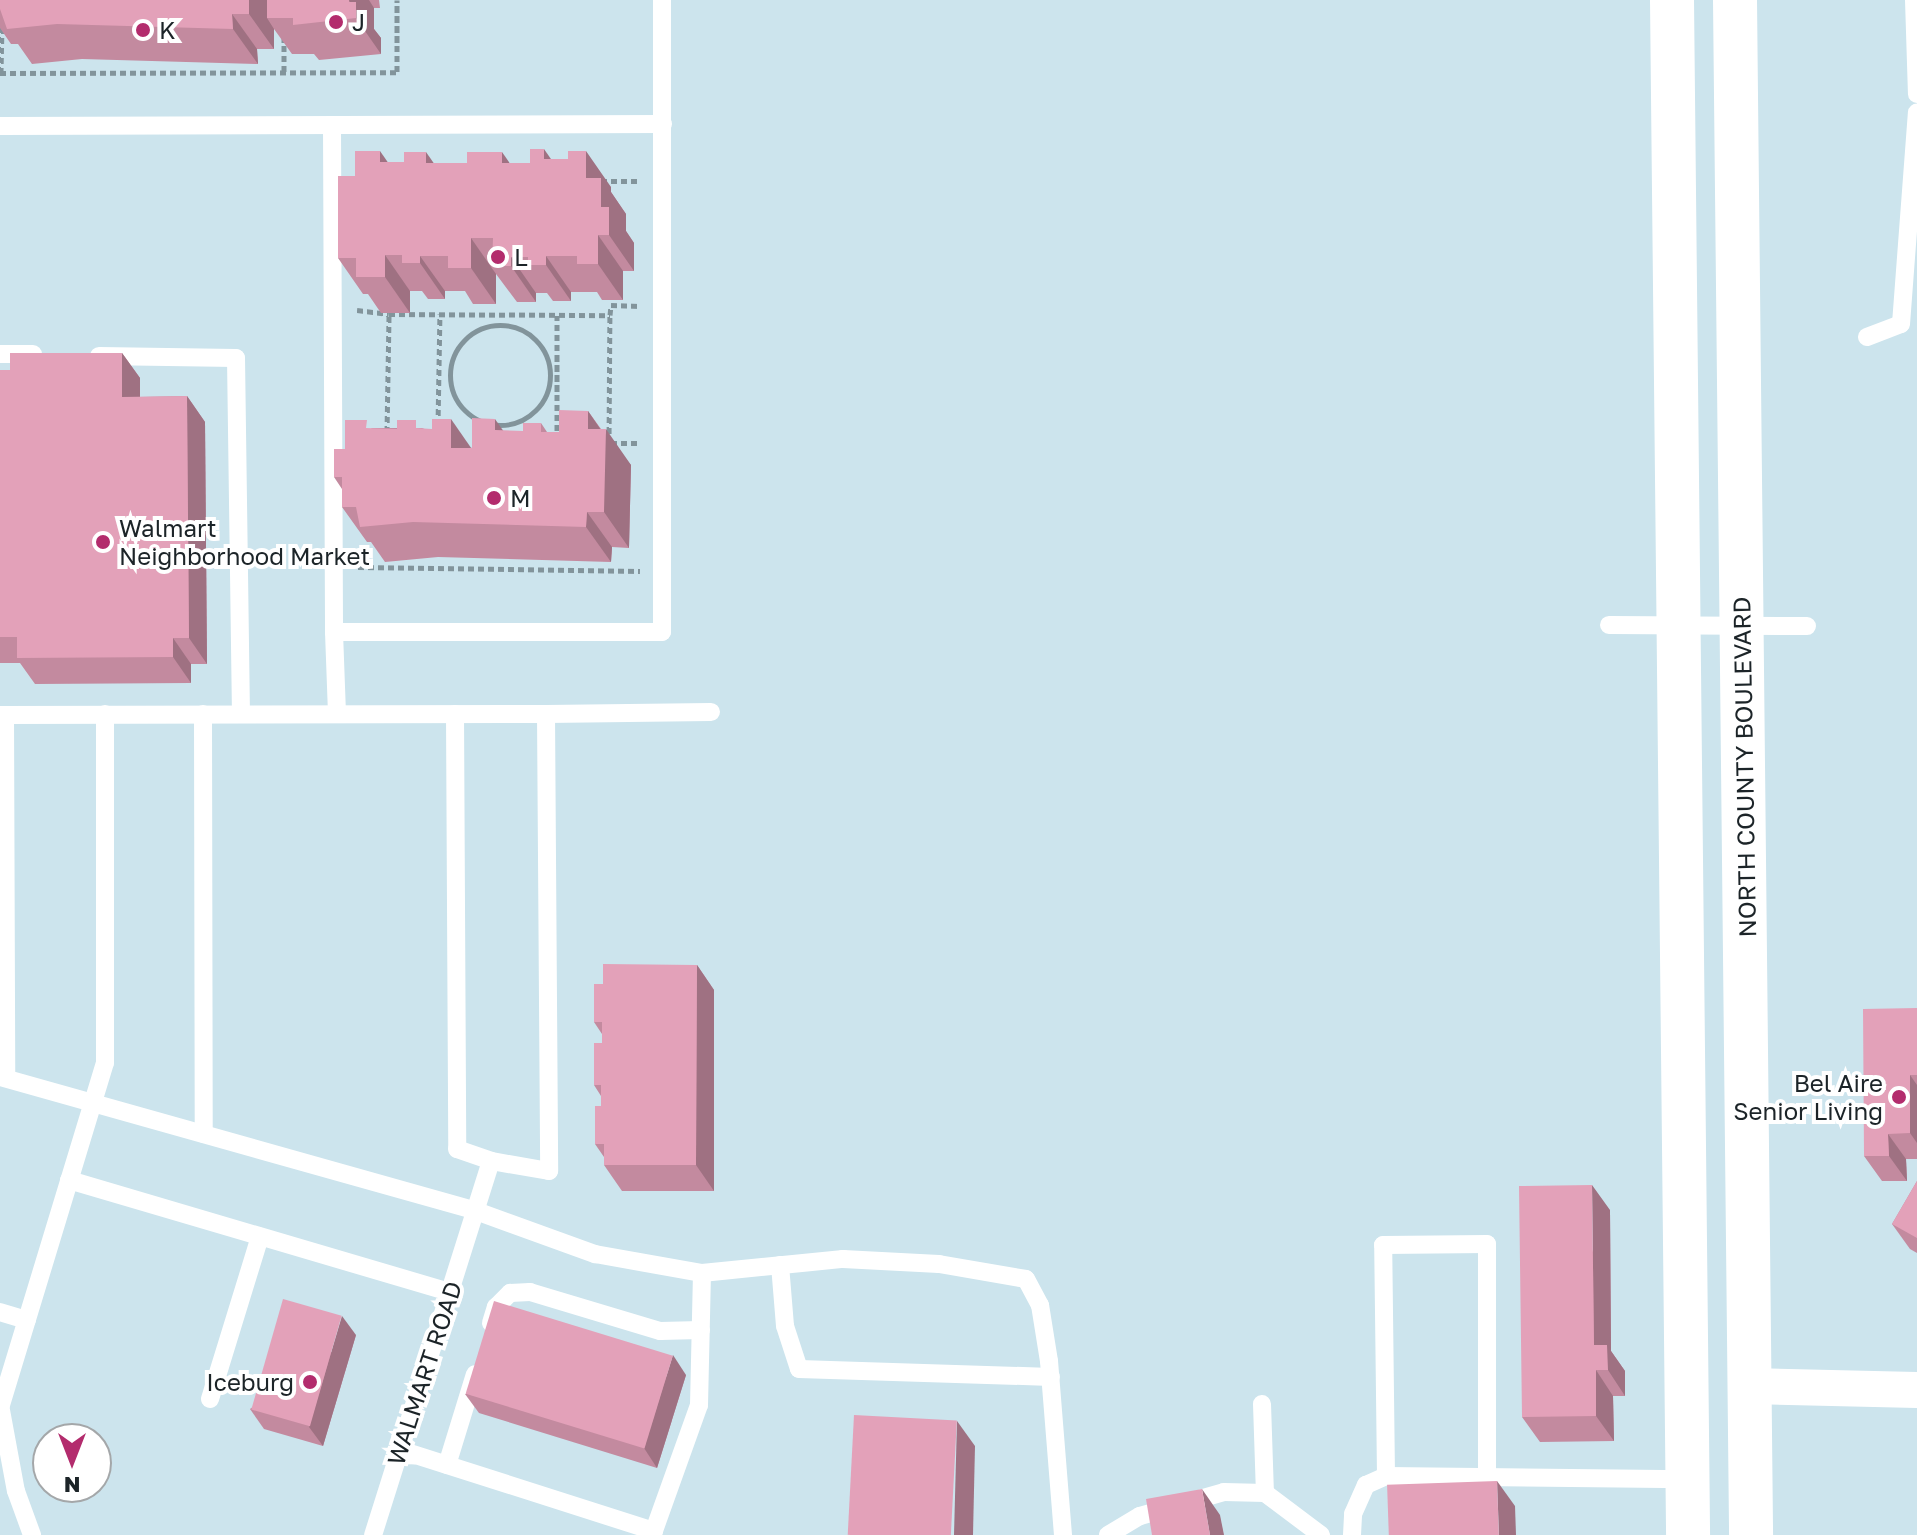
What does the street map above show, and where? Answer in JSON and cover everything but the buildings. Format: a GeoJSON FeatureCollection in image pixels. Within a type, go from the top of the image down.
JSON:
{"type":"FeatureCollection","features":[{"type":"Feature","properties":{"kind":"main road"},"geometry":{"type":"LineString","coordinates":[[1672,0],[1688,1535]]}},
{"type":"Feature","properties":{"kind":"main road","name":"NORTH COUNTY BOULEVARD"},"geometry":{"type":"LineString","coordinates":[[1735,0],[1751,1535]]}},
{"type":"Feature","properties":{"kind":"street"},"geometry":{"type":"LineString","coordinates":[[1751,1386],[1917,1390]]}},
{"type":"Feature","properties":{"kind":"lane"},"geometry":{"type":"LineString","coordinates":[[334,632],[662,632],[662,0]]}},
{"type":"Feature","properties":{"kind":"lane"},"geometry":{"type":"LineString","coordinates":[[1914,0],[1917,94]]}},
{"type":"Feature","properties":{"kind":"lane"},"geometry":{"type":"LineString","coordinates":[[1867,337],[1901,324],[1917,113]]}},
{"type":"Feature","properties":{"kind":"lane"},"geometry":{"type":"LineString","coordinates":[[0,126],[663,124]]}},
{"type":"Feature","properties":{"kind":"lane"},"geometry":{"type":"LineString","coordinates":[[332,126],[337,714]]}},
{"type":"Feature","properties":{"kind":"lane"},"geometry":{"type":"LineString","coordinates":[[0,354],[47,354]]}},
{"type":"Feature","properties":{"kind":"lane"},"geometry":{"type":"LineString","coordinates":[[79,355],[236,358],[241,714]]}},
{"type":"Feature","properties":{"kind":"lane"},"geometry":{"type":"LineString","coordinates":[[1609,625],[1807,626]]}},
{"type":"Feature","properties":{"kind":"lane"},"geometry":{"type":"LineString","coordinates":[[711,712],[2,715],[3,1078],[476,1211],[595,1254],[702,1273],[843,1259],[939,1264],[1026,1279],[1040,1305],[1051,1377],[1063,1535]]}},
{"type":"Feature","properties":{"kind":"lane"},"geometry":{"type":"LineString","coordinates":[[32,1535],[16,1491],[0,1405],[105,1063],[105,714]]}},
{"type":"Feature","properties":{"kind":"lane"},"geometry":{"type":"LineString","coordinates":[[203,714],[204,1134]]}},
{"type":"Feature","properties":{"kind":"lane"},"geometry":{"type":"LineString","coordinates":[[455,714],[457,1149],[491,1161],[549,1171],[546,714]]}},
{"type":"Feature","properties":{"kind":"lane","name":"WALMART ROAD"},"geometry":{"type":"LineString","coordinates":[[373,1535],[491,1161]]}},
{"type":"Feature","properties":{"kind":"lane"},"geometry":{"type":"LineString","coordinates":[[69,1180],[450,1292]]}},
{"type":"Feature","properties":{"kind":"lane"},"geometry":{"type":"LineString","coordinates":[[210,1399],[260,1236]]}},
{"type":"Feature","properties":{"kind":"lane"},"geometry":{"type":"LineString","coordinates":[[1386,1476],[1383,1245],[1487,1244],[1487,1477]]}},
{"type":"Feature","properties":{"kind":"lane"},"geometry":{"type":"LineString","coordinates":[[780,1265],[785,1326],[799,1369],[1051,1377]]}},
{"type":"Feature","properties":{"kind":"lane"},"geometry":{"type":"LineString","coordinates":[[400,1450],[654,1531],[699,1405],[702,1273]]}},
{"type":"Feature","properties":{"kind":"lane"},"geometry":{"type":"LineString","coordinates":[[447,1465],[496,1307],[510,1293],[530,1292],[660,1331],[701,1330]]}},
{"type":"Feature","properties":{"kind":"lane"},"geometry":{"type":"LineString","coordinates":[[0,1312],[27,1320]]}},
{"type":"Feature","properties":{"kind":"lane"},"geometry":{"type":"LineString","coordinates":[[1262,1404],[1265,1493]]}},
{"type":"Feature","properties":{"kind":"lane"},"geometry":{"type":"LineString","coordinates":[[1108,1535],[1140,1516],[1224,1492],[1265,1493],[1320,1535],[1352,1533],[1366,1485],[1386,1476],[1688,1479]]}},
{"type":"Feature","properties":{"kind":"path"},"geometry":{"type":"LineString","coordinates":[[2,15],[0,73],[397,72],[397,0]]}},
{"type":"Feature","properties":{"kind":"path"},"geometry":{"type":"LineString","coordinates":[[284,29],[284,72]]}},
{"type":"Feature","properties":{"kind":"path"},"geometry":{"type":"LineString","coordinates":[[594,181],[640,181],[640,197]]}},
{"type":"Feature","properties":{"kind":"path"},"geometry":{"type":"LineString","coordinates":[[640,290],[640,306],[611,305],[609,443],[642,443],[642,458]]}},
{"type":"Feature","properties":{"kind":"path"},"geometry":{"type":"LineString","coordinates":[[357,295],[357,310],[389,314],[610,315]]}},
{"type":"Feature","properties":{"kind":"path"},"geometry":{"type":"LineString","coordinates":[[389,314],[386,438],[400,435]]}},
{"type":"Feature","properties":{"kind":"path"},"geometry":{"type":"LineString","coordinates":[[438,435],[440,314]]}},
{"type":"Feature","properties":{"kind":"path"},"geometry":{"type":"LineString","coordinates":[[503,315],[503,324]]}},
{"type":"Feature","properties":{"kind":"path"},"geometry":{"type":"LineString","coordinates":[[557,315],[554,378],[557,447]]}},
{"type":"Feature","properties":{"kind":"path"},"geometry":{"type":"LineString","coordinates":[[503,324],[535,338],[545,352],[554,378],[543,402],[531,415],[498,425],[468,414],[458,402],[450,372],[461,343],[473,332],[503,324]]}},
{"type":"Feature","properties":{"kind":"path"},"geometry":{"type":"LineString","coordinates":[[439,372],[450,372]]}},
{"type":"Feature","properties":{"kind":"path"},"geometry":{"type":"LineString","coordinates":[[498,425],[498,435]]}},
{"type":"Feature","properties":{"kind":"path"},"geometry":{"type":"LineString","coordinates":[[543,435],[570,435]]}},
{"type":"Feature","properties":{"kind":"path"},"geometry":{"type":"LineString","coordinates":[[596,435],[609,435]]}},
{"type":"Feature","properties":{"kind":"path"},"geometry":{"type":"LineString","coordinates":[[356,552],[356,567],[641,571],[641,557]]}},
{"type":"Feature","properties":{"kind":"place","name":"J"},"geometry":{"type":"Point","coordinates":[336,22]}},
{"type":"Feature","properties":{"kind":"place","name":"K"},"geometry":{"type":"Point","coordinates":[143,30]}},
{"type":"Feature","properties":{"kind":"place","name":"L"},"geometry":{"type":"Point","coordinates":[498,257]}},
{"type":"Feature","properties":{"kind":"place","name":"M"},"geometry":{"type":"Point","coordinates":[494,498]}},
{"type":"Feature","properties":{"kind":"place","name":"Walmart Neighborhood Market"},"geometry":{"type":"Point","coordinates":[103,542]}},
{"type":"Feature","properties":{"kind":"place","name":"Bel Aire Senior Living"},"geometry":{"type":"Point","coordinates":[1899,1097]}},
{"type":"Feature","properties":{"kind":"place","name":"Iceburg"},"geometry":{"type":"Point","coordinates":[310,1382]}}]}
